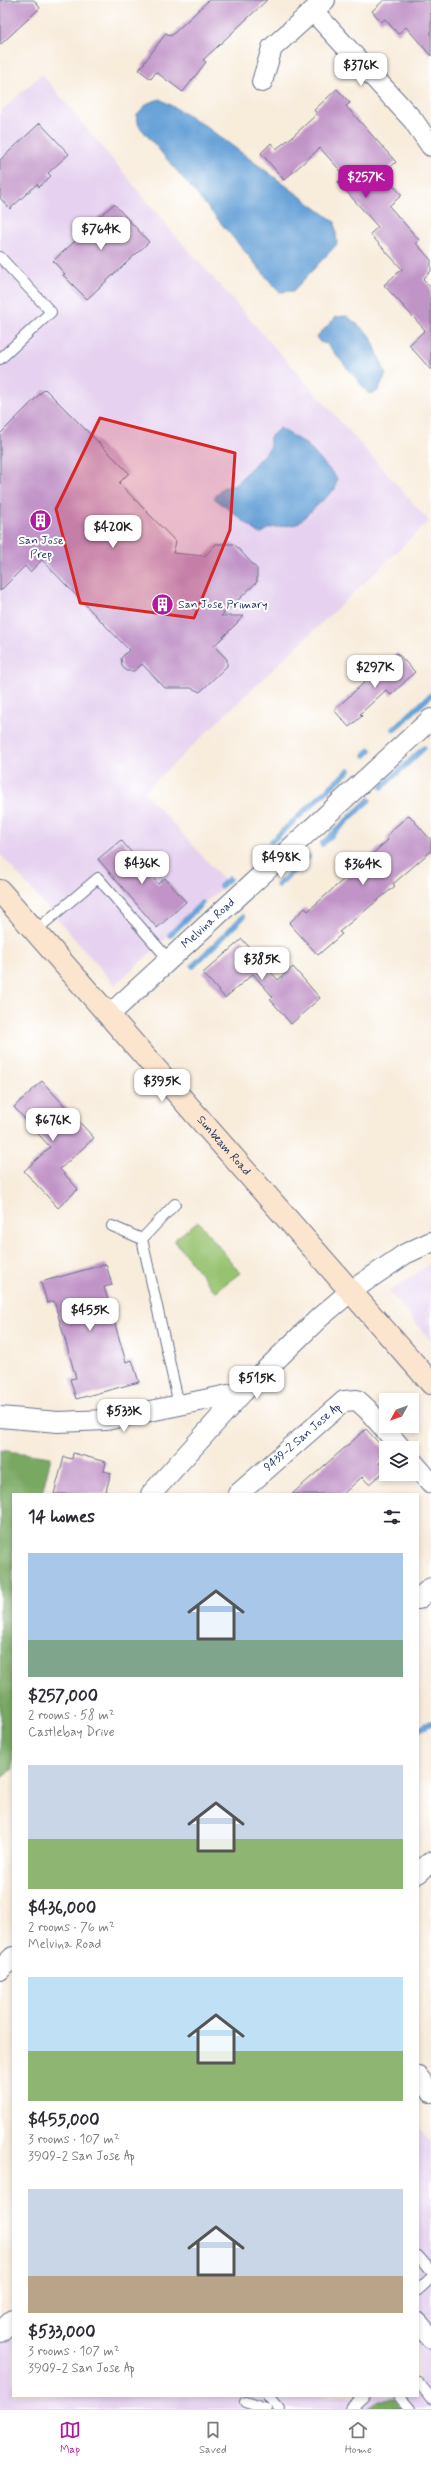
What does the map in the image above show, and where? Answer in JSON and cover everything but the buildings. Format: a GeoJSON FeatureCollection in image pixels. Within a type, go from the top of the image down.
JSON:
{"type":"FeatureCollection","features":[{"type":"Feature","properties":{"kind":"street"},"geometry":{"type":"LineString","coordinates":[[262,82],[272,48],[319,6],[413,120],[431,146]]}},
{"type":"Feature","properties":{"kind":"street","name":"Melvina Road"},"geometry":{"type":"LineString","coordinates":[[109,1015],[431,719]]}},
{"type":"Feature","properties":{"kind":"street","name":"Sunbeam Road"},"geometry":{"type":"LineString","coordinates":[[0,891],[431,1383]]}},
{"type":"Feature","properties":{"kind":"street"},"geometry":{"type":"LineString","coordinates":[[152,1493],[243,1392],[350,1291],[405,1254],[431,1242]]}},
{"type":"Feature","properties":{"kind":"street"},"geometry":{"type":"LineString","coordinates":[[0,1417],[58,1422],[106,1420],[243,1392]]}},
{"type":"Feature","properties":{"kind":"street","name":"9439-2 San Jose Ap"},"geometry":{"type":"LineString","coordinates":[[239,1493],[344,1401],[357,1400],[368,1409],[395,1441]]}},
{"type":"Feature","properties":{"kind":"street"},"geometry":{"type":"LineString","coordinates":[[419,1469],[431,1483]]}},
{"type":"Feature","properties":{"kind":"street"},"geometry":{"type":"LineString","coordinates":[[419,1598],[431,1588]]}},
{"type":"Feature","properties":{"kind":"street"},"geometry":{"type":"LineString","coordinates":[[419,1872],[431,1862]]}},
{"type":"Feature","properties":{"kind":"street"},"geometry":{"type":"LineString","coordinates":[[419,2078],[431,2092]]}},
{"type":"Feature","properties":{"kind":"street"},"geometry":{"type":"LineString","coordinates":[[0,2332],[12,2321]]}},
{"type":"Feature","properties":{"kind":"street"},"geometry":{"type":"LineString","coordinates":[[419,2324],[431,2338]]}},
{"type":"Feature","properties":{"kind":"lane"},"geometry":{"type":"LineString","coordinates":[[0,257],[51,312],[0,360]]}},
{"type":"Feature","properties":{"kind":"lane"},"geometry":{"type":"LineString","coordinates":[[35,932],[98,878],[169,960]]}},
{"type":"Feature","properties":{"kind":"lane"},"geometry":{"type":"LineString","coordinates":[[142,1239],[175,1204]]}},
{"type":"Feature","properties":{"kind":"lane"},"geometry":{"type":"LineString","coordinates":[[112,1226],[142,1239]]}},
{"type":"Feature","properties":{"kind":"lane"},"geometry":{"type":"LineString","coordinates":[[142,1239],[179,1405]]}},
{"type":"Feature","properties":{"kind":"lane"},"geometry":{"type":"LineString","coordinates":[[419,2257],[431,2271]]}},
{"type":"Feature","properties":{"kind":"lane"},"geometry":{"type":"LineString","coordinates":[[419,2289],[431,2278]]}},
{"type":"Feature","properties":{"kind":"lane"},"geometry":{"type":"LineString","coordinates":[[419,2383],[431,2398]]}},
{"type":"Feature","properties":{"kind":"lane"},"geometry":{"type":"LineString","coordinates":[[269,2397],[279,2409]]}},
{"type":"Feature","properties":{"kind":"lane"},"geometry":{"type":"LineString","coordinates":[[350,2409],[363,2397]]}},
{"type":"Feature","properties":{"kind":"lane"},"geometry":{"type":"LineString","coordinates":[[400,2397],[410,2409]]}},
{"type":"Feature","properties":{"kind":"lane"},"geometry":{"type":"LineString","coordinates":[[245,2402],[266,2409]]}},
{"type":"Feature","properties":{"kind":"highlighted area"},"geometry":{"type":"Polygon","coordinates":[[[100,418],[235,453],[230,530],[194,618],[80,603],[56,509],[100,418]]]}},
{"type":"Feature","properties":{"kind":"shaded area"},"geometry":{"type":"Polygon","coordinates":[[[42,74],[168,227],[429,521],[144,792],[227,883],[115,985],[0,854],[0,112],[42,74]]]}},
{"type":"Feature","properties":{"kind":"shaded area"},"geometry":{"type":"Polygon","coordinates":[[[431,1263],[431,1341],[389,1292],[431,1263]]]}},
{"type":"Feature","properties":{"kind":"shaded area"},"geometry":{"type":"Polygon","coordinates":[[[419,2128],[431,2142],[431,2409],[402,2409],[394,2399],[384,2409],[0,2409],[0,2344],[12,2334],[12,2397],[419,2397],[419,2128]]]}},
{"type":"Feature","properties":{"kind":"green space"},"geometry":{"type":"Polygon","coordinates":[[[198,1221],[240,1273],[215,1292],[174,1240],[198,1221]]]}},
{"type":"Feature","properties":{"kind":"green space"},"geometry":{"type":"Polygon","coordinates":[[[0,1450],[51,1457],[42,1493],[12,1493],[12,1770],[0,1779],[0,1450]]]}},
{"type":"Feature","properties":{"kind":"green space"},"geometry":{"type":"Polygon","coordinates":[[[394,2399],[402,2409],[369,2409],[379,2400],[394,2399]]]}},
{"type":"Feature","properties":{"kind":"water"},"geometry":{"type":"Polygon","coordinates":[[[160,99],[204,125],[335,222],[337,244],[293,291],[279,292],[139,126],[136,115],[148,103],[160,99]]]}},
{"type":"Feature","properties":{"kind":"water"},"geometry":{"type":"Polygon","coordinates":[[[347,316],[370,335],[386,374],[378,391],[369,394],[327,344],[320,342],[316,337],[336,317],[347,316]]]}},
{"type":"Feature","properties":{"kind":"water"},"geometry":{"type":"Polygon","coordinates":[[[280,428],[307,445],[337,478],[335,489],[297,524],[270,528],[260,534],[214,498],[222,488],[235,485],[270,448],[270,437],[280,428]]]}},
{"type":"Feature","properties":{"kind":"waterway"},"geometry":{"type":"LineString","coordinates":[[394,729],[431,695]]}},
{"type":"Feature","properties":{"kind":"waterway"},"geometry":{"type":"LineString","coordinates":[[382,787],[424,748]]}},
{"type":"Feature","properties":{"kind":"waterway"},"geometry":{"type":"LineString","coordinates":[[365,755],[370,750]]}},
{"type":"Feature","properties":{"kind":"waterway"},"geometry":{"type":"LineString","coordinates":[[271,842],[349,770]]}},
{"type":"Feature","properties":{"kind":"waterway"},"geometry":{"type":"LineString","coordinates":[[322,844],[369,800]]}},
{"type":"Feature","properties":{"kind":"waterway"},"geometry":{"type":"LineString","coordinates":[[278,885],[308,857]]}},
{"type":"Feature","properties":{"kind":"waterway"},"geometry":{"type":"LineString","coordinates":[[221,886],[229,879]]}},
{"type":"Feature","properties":{"kind":"waterway"},"geometry":{"type":"LineString","coordinates":[[170,935],[202,903]]}},
{"type":"Feature","properties":{"kind":"waterway"},"geometry":{"type":"LineString","coordinates":[[193,966],[243,917]]}},
{"type":"Feature","properties":{"kind":"waterway"},"geometry":{"type":"LineString","coordinates":[[419,1729],[431,1723]]}},
{"type":"Feature","properties":{"kind":"place","name":"San Jose Prep"},"geometry":{"type":"Point","coordinates":[41,520]}},
{"type":"Feature","properties":{"kind":"place","name":"San Jose Primary"},"geometry":{"type":"Point","coordinates":[163,605]}}]}
